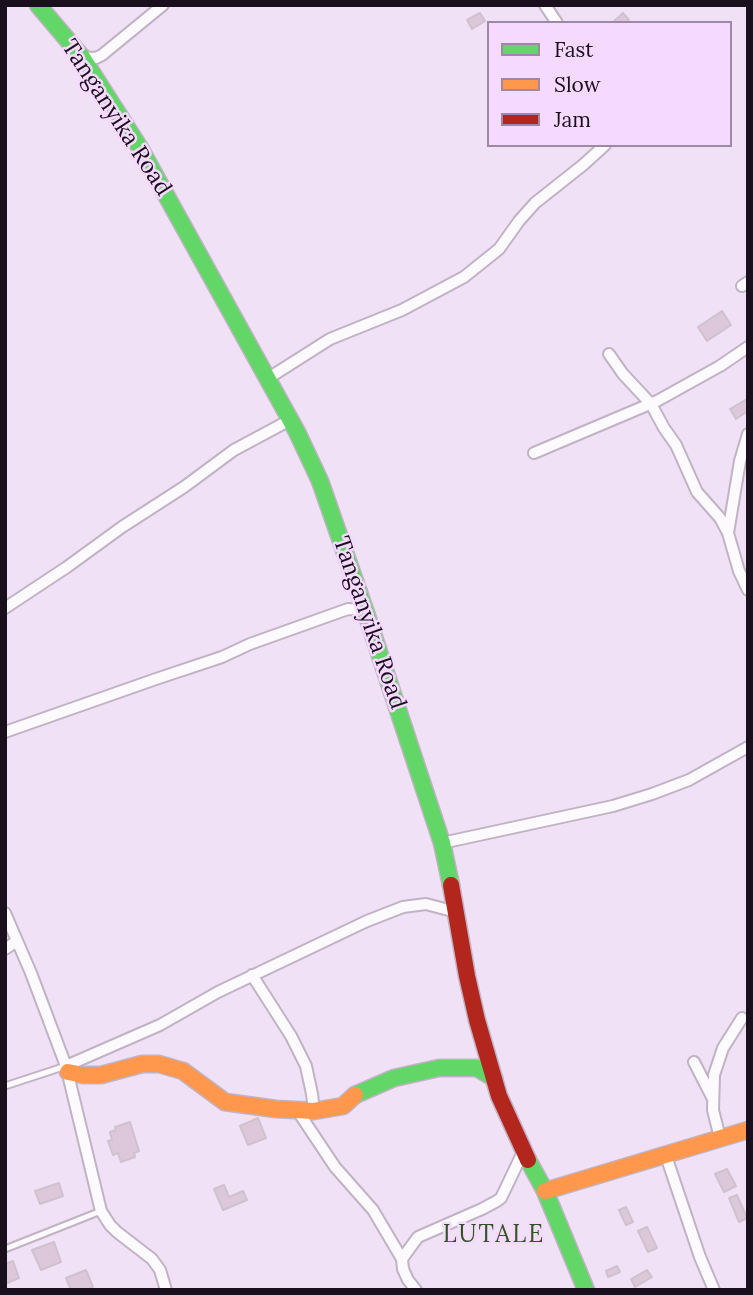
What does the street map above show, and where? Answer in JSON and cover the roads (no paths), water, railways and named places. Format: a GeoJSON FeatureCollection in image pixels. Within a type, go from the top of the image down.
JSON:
{"type":"FeatureCollection","features":[{"type":"Feature","properties":{"kind":"street","name":"Tanganyika Road"},"geometry":{"type":"LineString","coordinates":[[38,5],[82,57],[141,148],[290,419],[320,481],[442,843],[467,976],[494,1078],[523,1152],[545,1191],[586,1290]]}},
{"type":"Feature","properties":{"kind":"street"},"geometry":{"type":"LineString","coordinates":[[82,57],[96,58],[102,55],[163,5]]}},
{"type":"Feature","properties":{"kind":"street"},"geometry":{"type":"LineString","coordinates":[[544,5],[556,21]]}},
{"type":"Feature","properties":{"kind":"street"},"geometry":{"type":"LineString","coordinates":[[267,379],[330,339],[402,310],[464,277],[499,249],[534,203],[603,147]]}},
{"type":"Feature","properties":{"kind":"street"},"geometry":{"type":"LineString","coordinates":[[534,453],[651,404],[697,380],[748,347]]}},
{"type":"Feature","properties":{"kind":"street"},"geometry":{"type":"LineString","coordinates":[[609,354],[623,374],[651,404],[676,445],[696,492],[720,518],[748,590]]}},
{"type":"Feature","properties":{"kind":"street"},"geometry":{"type":"LineString","coordinates":[[5,608],[234,450],[290,419]]}},
{"type":"Feature","properties":{"kind":"street"},"geometry":{"type":"LineString","coordinates":[[728,533],[737,472],[748,434]]}},
{"type":"Feature","properties":{"kind":"street"},"geometry":{"type":"LineString","coordinates":[[5,733],[222,657],[250,644],[348,609],[365,610]]}},
{"type":"Feature","properties":{"kind":"street"},"geometry":{"type":"LineString","coordinates":[[442,843],[613,806],[652,794],[689,780],[748,747]]}},
{"type":"Feature","properties":{"kind":"street"},"geometry":{"type":"LineString","coordinates":[[67,1069],[160,1025],[252,975],[403,907],[426,904],[456,912]]}},
{"type":"Feature","properties":{"kind":"street"},"geometry":{"type":"LineString","coordinates":[[5,914],[67,1069],[101,1211],[117,1232],[152,1259],[160,1270],[166,1290]]}},
{"type":"Feature","properties":{"kind":"street"},"geometry":{"type":"LineString","coordinates":[[5,949],[17,941]]}},
{"type":"Feature","properties":{"kind":"street"},"geometry":{"type":"LineString","coordinates":[[252,975],[291,1036],[306,1066],[312,1094],[306,1111],[335,1167],[373,1210],[402,1259],[403,1269],[416,1290]]}},
{"type":"Feature","properties":{"kind":"street"},"geometry":{"type":"LineString","coordinates":[[720,1138],[713,1110],[714,1075],[723,1048],[742,1018]]}},
{"type":"Feature","properties":{"kind":"street"},"geometry":{"type":"LineString","coordinates":[[694,1062],[713,1100]]}},
{"type":"Feature","properties":{"kind":"street"},"geometry":{"type":"LineString","coordinates":[[67,1069],[83,1075],[113,1073],[142,1064],[159,1064],[183,1071],[218,1098],[226,1101],[306,1111],[343,1106],[355,1095],[394,1078],[439,1068],[477,1068],[494,1078]]}},
{"type":"Feature","properties":{"kind":"street"},"geometry":{"type":"LineString","coordinates":[[545,1191],[748,1130]]}},
{"type":"Feature","properties":{"kind":"street"},"geometry":{"type":"LineString","coordinates":[[402,1259],[418,1237],[498,1201],[523,1152]]}},
{"type":"Feature","properties":{"kind":"street"},"geometry":{"type":"LineString","coordinates":[[666,1156],[714,1290]]}},
{"type":"Feature","properties":{"kind":"lane"},"geometry":{"type":"LineString","coordinates":[[5,1086],[67,1069]]}},
{"type":"Feature","properties":{"kind":"lane"},"geometry":{"type":"LineString","coordinates":[[5,1249],[101,1211]]}},
{"type":"Feature","properties":{"kind":"district","name":"LUTALE"},"geometry":{"type":"Point","coordinates":[494,1235]}}]}
